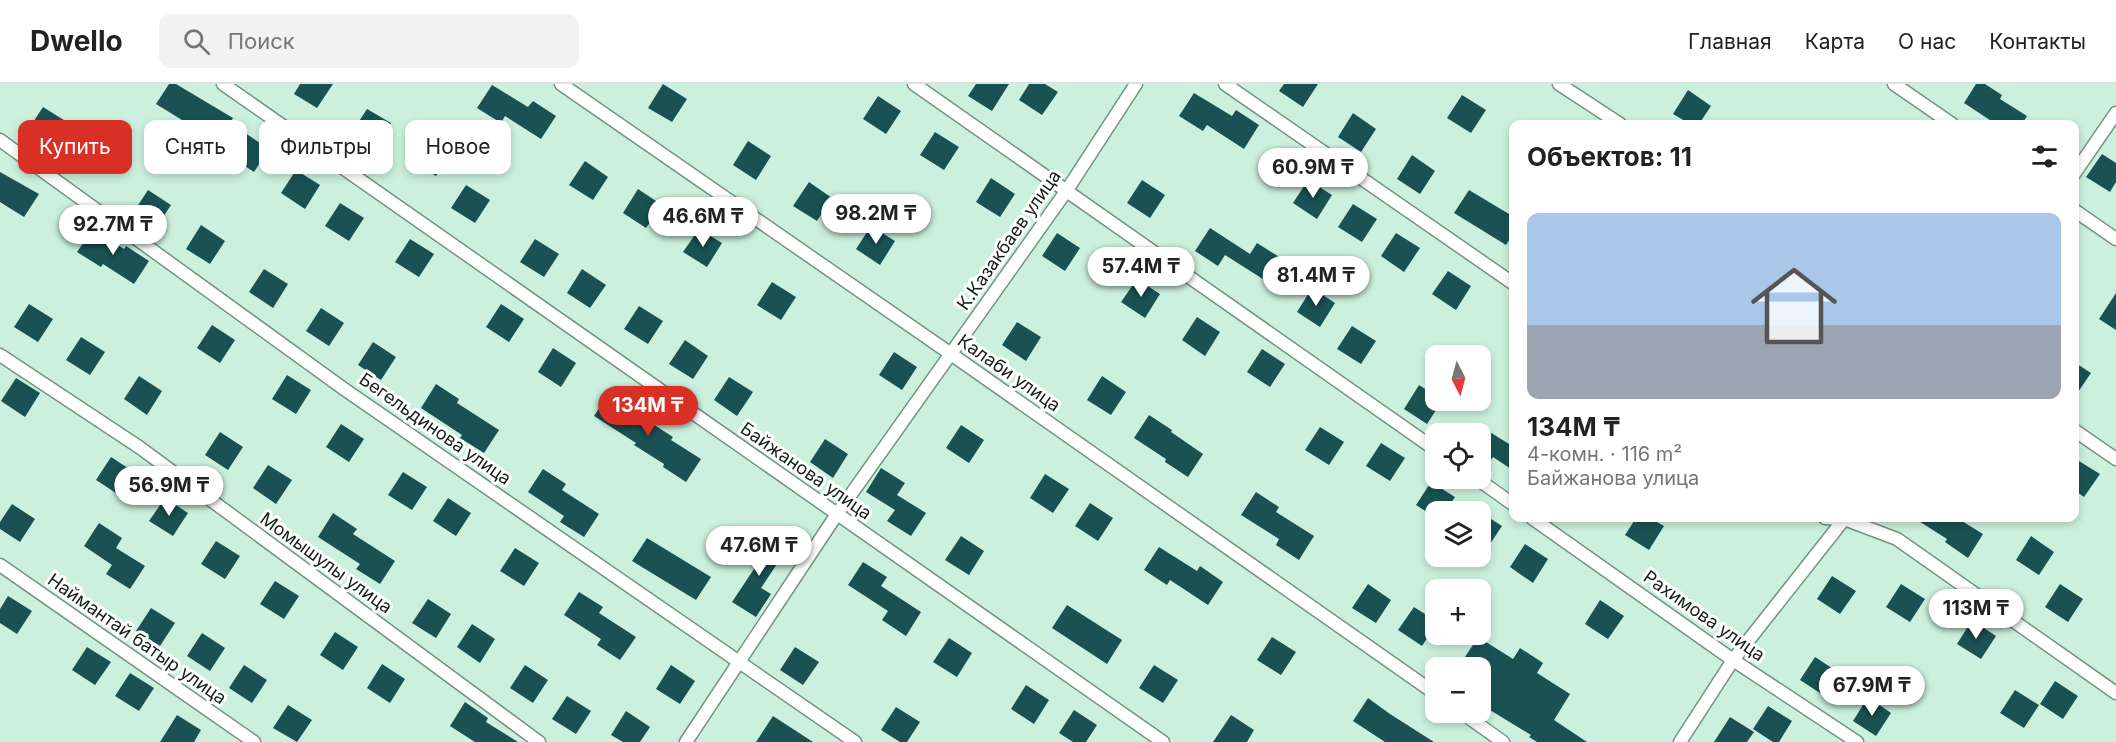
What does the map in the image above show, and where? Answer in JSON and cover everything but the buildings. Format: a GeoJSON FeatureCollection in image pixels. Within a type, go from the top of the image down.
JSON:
{"type":"FeatureCollection","features":[{"type":"Feature","properties":{"kind":"street","name":"Байжанова улица"},"geometry":{"type":"LineString","coordinates":[[223,84],[1162,742]]}},
{"type":"Feature","properties":{"kind":"street","name":"Калаби улица"},"geometry":{"type":"LineString","coordinates":[[561,84],[1425,686]]}},
{"type":"Feature","properties":{"kind":"street"},"geometry":{"type":"LineString","coordinates":[[914,84],[1067,189],[1425,442]]}},
{"type":"Feature","properties":{"kind":"street","name":"К.Казакбаев улица"},"geometry":{"type":"LineString","coordinates":[[686,742],[837,514],[1067,189],[1136,84]]}},
{"type":"Feature","properties":{"kind":"street"},"geometry":{"type":"LineString","coordinates":[[1225,84],[1509,281]]}},
{"type":"Feature","properties":{"kind":"street"},"geometry":{"type":"LineString","coordinates":[[1559,84],[1614,120]]}},
{"type":"Feature","properties":{"kind":"street"},"geometry":{"type":"LineString","coordinates":[[1894,84],[1946,120]]}},
{"type":"Feature","properties":{"kind":"street"},"geometry":{"type":"LineString","coordinates":[[2079,167],[2116,112]]}},
{"type":"Feature","properties":{"kind":"street","name":"Бегельдинова улица"},"geometry":{"type":"LineString","coordinates":[[0,140],[344,388],[855,742]]}},
{"type":"Feature","properties":{"kind":"street"},"geometry":{"type":"LineString","coordinates":[[2079,213],[2116,239]]}},
{"type":"Feature","properties":{"kind":"street","name":"Момышулы улица"},"geometry":{"type":"LineString","coordinates":[[0,355],[139,447],[539,742]]}},
{"type":"Feature","properties":{"kind":"street"},"geometry":{"type":"LineString","coordinates":[[2079,433],[2116,459]]}},
{"type":"Feature","properties":{"kind":"street"},"geometry":{"type":"LineString","coordinates":[[1491,489],[1509,501]]}},
{"type":"Feature","properties":{"kind":"street","name":"Рахимова улица"},"geometry":{"type":"LineString","coordinates":[[1538,522],[1733,660],[1857,742]]}},
{"type":"Feature","properties":{"kind":"street"},"geometry":{"type":"LineString","coordinates":[[1680,742],[1733,660],[1841,522]]}},
{"type":"Feature","properties":{"kind":"street"},"geometry":{"type":"LineString","coordinates":[[1854,522],[1897,539],[2116,693]]}},
{"type":"Feature","properties":{"kind":"street","name":"Наймантай батыр улица"},"geometry":{"type":"LineString","coordinates":[[0,565],[254,742]]}},
{"type":"Feature","properties":{"kind":"street"},"geometry":{"type":"LineString","coordinates":[[1476,723],[1503,742]]}}]}
